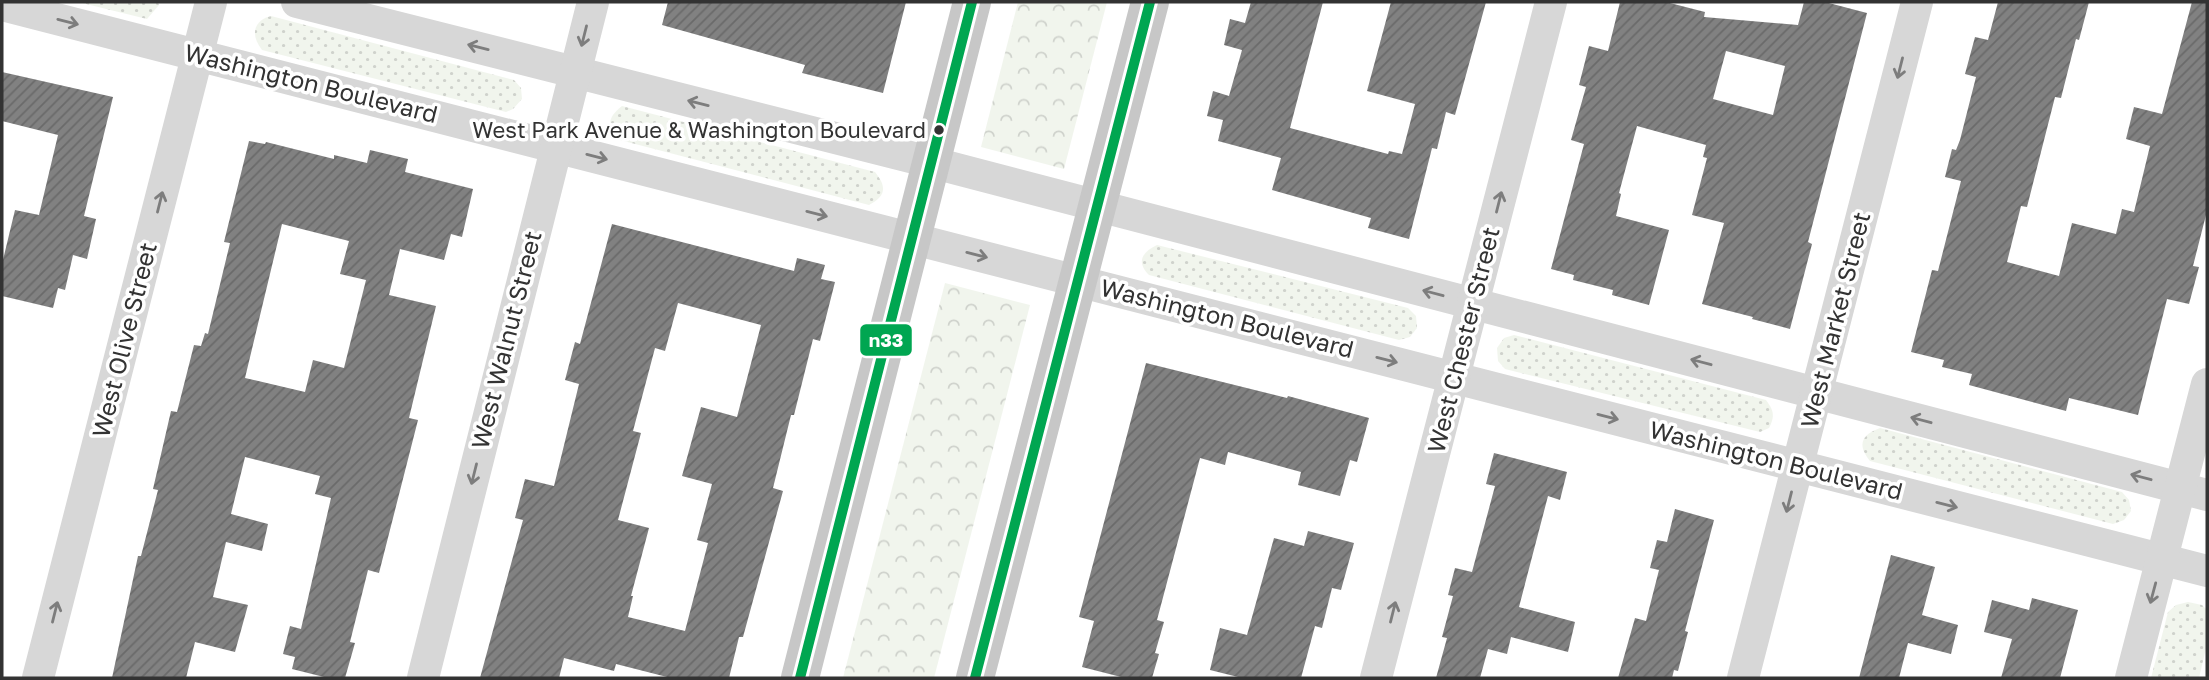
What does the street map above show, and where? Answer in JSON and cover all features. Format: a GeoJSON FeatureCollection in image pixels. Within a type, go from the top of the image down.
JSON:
{"type":"FeatureCollection","features":[{"type":"Feature","properties":{"kind":"highway"},"geometry":{"type":"LineString","coordinates":[[800,678],[972,2]]}},
{"type":"Feature","properties":{"kind":"highway"},"geometry":{"type":"LineString","coordinates":[[975,678],[1150,2]]}},
{"type":"Feature","properties":{"kind":"street","name":"West Olive Street"},"geometry":{"type":"LineString","coordinates":[[38,678],[211,2]]}},
{"type":"Feature","properties":{"kind":"street"},"geometry":{"type":"LineString","coordinates":[[297,2],[1097,205],[2194,491]]}},
{"type":"Feature","properties":{"kind":"street","name":"West Walnut Street"},"geometry":{"type":"LineString","coordinates":[[423,678],[593,2]]}},
{"type":"Feature","properties":{"kind":"street","name":"West Chester Street"},"geometry":{"type":"LineString","coordinates":[[1376,678],[1551,2]]}},
{"type":"Feature","properties":{"kind":"street","name":"West Market Street"},"geometry":{"type":"LineString","coordinates":[[1743,678],[1917,2]]}},
{"type":"Feature","properties":{"kind":"street","name":"Washington Boulevard"},"geometry":{"type":"LineString","coordinates":[[2,5],[2207,572]]}},
{"type":"Feature","properties":{"kind":"street"},"geometry":{"type":"LineString","coordinates":[[2131,678],[2162,560],[2194,491],[2207,384]]}},
{"type":"Feature","properties":{"kind":"green space"},"geometry":{"type":"Polygon","coordinates":[[[78,2],[158,2],[159,5],[147,19],[78,2]]]}},
{"type":"Feature","properties":{"kind":"green space"},"geometry":{"type":"Polygon","coordinates":[[[1018,2],[1107,2],[1064,169],[981,147],[1018,2]]]}},
{"type":"Feature","properties":{"kind":"green space"},"geometry":{"type":"Polygon","coordinates":[[[271,16],[514,80],[521,88],[522,99],[506,112],[262,50],[255,30],[260,21],[271,16]]]}},
{"type":"Feature","properties":{"kind":"green space"},"geometry":{"type":"Polygon","coordinates":[[[622,106],[875,172],[882,182],[882,195],[869,205],[616,139],[610,121],[622,106]]]}},
{"type":"Feature","properties":{"kind":"green space"},"geometry":{"type":"Polygon","coordinates":[[[1157,245],[1408,308],[1416,316],[1417,328],[1410,337],[1399,340],[1149,275],[1143,266],[1142,258],[1157,245]]]}},
{"type":"Feature","properties":{"kind":"green space"},"geometry":{"type":"Polygon","coordinates":[[[945,283],[1030,305],[934,678],[843,678],[945,283]]]}},
{"type":"Feature","properties":{"kind":"green space"},"geometry":{"type":"Polygon","coordinates":[[[1514,335],[1766,400],[1773,417],[1769,428],[1760,432],[1505,369],[1498,361],[1497,348],[1504,338],[1514,335]]]}},
{"type":"Feature","properties":{"kind":"green space"},"geometry":{"type":"Polygon","coordinates":[[[1880,428],[2122,492],[2129,500],[2131,511],[2124,520],[2113,524],[1870,461],[1863,450],[1863,441],[1880,428]]]}},
{"type":"Feature","properties":{"kind":"green space"},"geometry":{"type":"Polygon","coordinates":[[[2188,602],[2202,605],[2207,610],[2207,644],[2199,678],[2151,678],[2168,612],[2176,605],[2188,602]]]}},
{"type":"Feature","properties":{"kind":"building"},"geometry":{"type":"Polygon","coordinates":[[[668,2],[906,2],[883,93],[802,73],[805,65],[662,25],[668,2]]]}},
{"type":"Feature","properties":{"kind":"building"},"geometry":{"type":"Polygon","coordinates":[[[1251,2],[1323,2],[1290,128],[1388,154],[1389,151],[1402,154],[1415,104],[1367,91],[1391,2],[1486,2],[1455,115],[1446,112],[1437,149],[1432,148],[1409,239],[1368,228],[1371,218],[1272,190],[1281,158],[1218,141],[1223,120],[1207,116],[1213,91],[1229,96],[1242,50],[1224,45],[1230,19],[1245,23],[1251,2]]]}},
{"type":"Feature","properties":{"kind":"building"},"geometry":{"type":"Polygon","coordinates":[[[1620,2],[1666,2],[1705,12],[1704,17],[1798,25],[1804,2],[1825,2],[1867,13],[1808,242],[1812,244],[1790,329],[1702,304],[1724,223],[1692,215],[1707,158],[1703,157],[1706,145],[1637,126],[1619,193],[1621,194],[1616,216],[1669,230],[1649,305],[1612,295],[1613,290],[1573,280],[1574,275],[1551,269],[1584,144],[1571,140],[1586,87],[1579,85],[1589,46],[1608,51],[1620,2]],[[1726,51],[1713,99],[1773,115],[1785,66],[1726,51]]]}},
{"type":"Feature","properties":{"kind":"building"},"geometry":{"type":"Polygon","coordinates":[[[1998,2],[2089,2],[2079,40],[2076,39],[2061,98],[2055,97],[2027,207],[2021,206],[2007,262],[2059,276],[2072,223],[2116,234],[2122,209],[2134,212],[2150,146],[2126,139],[2134,107],[2162,114],[2192,2],[2207,2],[2207,211],[2193,266],[2199,267],[2189,304],[2167,299],[2138,415],[2069,398],[2066,411],[1969,385],[1972,374],[1942,367],[1944,360],[1911,352],[1932,270],[1938,271],[1961,181],[1945,177],[1952,149],[1956,150],[1960,140],[1976,77],[1965,74],[1975,37],[1988,40],[1998,2]]]}},
{"type":"Feature","properties":{"kind":"building"},"geometry":{"type":"Polygon","coordinates":[[[2,72],[113,97],[84,216],[96,219],[87,259],[73,255],[65,290],[58,288],[53,308],[2,296],[2,264],[15,210],[39,215],[58,135],[2,121],[2,72]]]}},
{"type":"Feature","properties":{"kind":"building"},"geometry":{"type":"Polygon","coordinates":[[[249,141],[266,142],[334,159],[334,155],[367,163],[370,150],[408,159],[405,172],[473,189],[462,237],[451,234],[444,260],[400,249],[389,295],[436,306],[409,418],[418,420],[379,573],[368,570],[350,642],[355,643],[345,678],[328,678],[292,669],[295,657],[283,654],[290,626],[301,629],[331,498],[315,494],[320,476],[245,457],[231,514],[268,524],[262,551],[226,542],[213,597],[248,605],[235,652],[195,642],[186,678],[112,678],[138,556],[141,556],[158,490],[153,489],[171,411],[177,412],[194,345],[201,346],[205,333],[208,334],[230,243],[224,242],[249,141]],[[282,224],[245,378],[305,392],[313,360],[344,368],[366,280],[340,274],[349,241],[282,224]]]}},
{"type":"Feature","properties":{"kind":"building"},"geometry":{"type":"Polygon","coordinates":[[[612,224],[794,271],[797,258],[825,265],[821,279],[835,282],[820,341],[813,339],[794,415],[791,415],[773,488],[783,491],[729,678],[671,678],[616,664],[614,671],[564,658],[559,678],[480,678],[523,520],[515,518],[525,479],[554,486],[579,384],[565,380],[575,342],[580,344],[612,224]],[[678,303],[665,351],[655,348],[633,431],[641,433],[618,520],[649,528],[628,617],[685,631],[708,543],[697,540],[712,484],[682,476],[701,407],[737,417],[761,325],[678,303]]]}},
{"type":"Feature","properties":{"kind":"building"},"geometry":{"type":"Polygon","coordinates":[[[1146,363],[1369,418],[1357,462],[1350,460],[1340,496],[1298,485],[1301,472],[1228,452],[1225,465],[1200,458],[1157,620],[1164,622],[1155,653],[1159,654],[1152,678],[1125,678],[1082,667],[1094,621],[1079,617],[1146,363]]]}},
{"type":"Feature","properties":{"kind":"building"},"geometry":{"type":"Polygon","coordinates":[[[1494,453],[1567,472],[1560,500],[1548,496],[1519,607],[1575,622],[1568,652],[1511,637],[1507,654],[1488,649],[1480,678],[1436,678],[1447,638],[1442,637],[1453,596],[1448,595],[1455,568],[1472,572],[1495,486],[1486,484],[1494,453]]]}},
{"type":"Feature","properties":{"kind":"building"},"geometry":{"type":"Polygon","coordinates":[[[1675,509],[1714,520],[1685,631],[1688,632],[1678,671],[1674,670],[1672,678],[1618,678],[1635,618],[1646,621],[1659,570],[1650,568],[1657,540],[1667,542],[1675,509]]]}},
{"type":"Feature","properties":{"kind":"building"},"geometry":{"type":"Polygon","coordinates":[[[1308,531],[1354,543],[1341,590],[1332,588],[1322,628],[1315,626],[1301,678],[1242,678],[1210,670],[1220,628],[1247,635],[1274,538],[1304,546],[1308,531]]]}},
{"type":"Feature","properties":{"kind":"building"},"geometry":{"type":"Polygon","coordinates":[[[1891,555],[1935,567],[1922,615],[1958,625],[1951,654],[1908,643],[1899,678],[1859,678],[1891,555]]]}},
{"type":"Feature","properties":{"kind":"building"},"geometry":{"type":"Polygon","coordinates":[[[2032,598],[2078,610],[2060,678],[2001,678],[2012,639],[1984,632],[1992,600],[2029,610],[2032,598]]]}},
{"type":"Feature","properties":{"kind":"transit line","name":"n33"},"geometry":{"type":"LineString","coordinates":[[800,678],[972,2]]}},
{"type":"Feature","properties":{"kind":"transit line","name":"n33"},"geometry":{"type":"LineString","coordinates":[[975,678],[1150,2]]}},
{"type":"Feature","properties":{"kind":"place","name":"West Park Avenue & Washington Boulevard"},"geometry":{"type":"Point","coordinates":[939,130]}}]}
